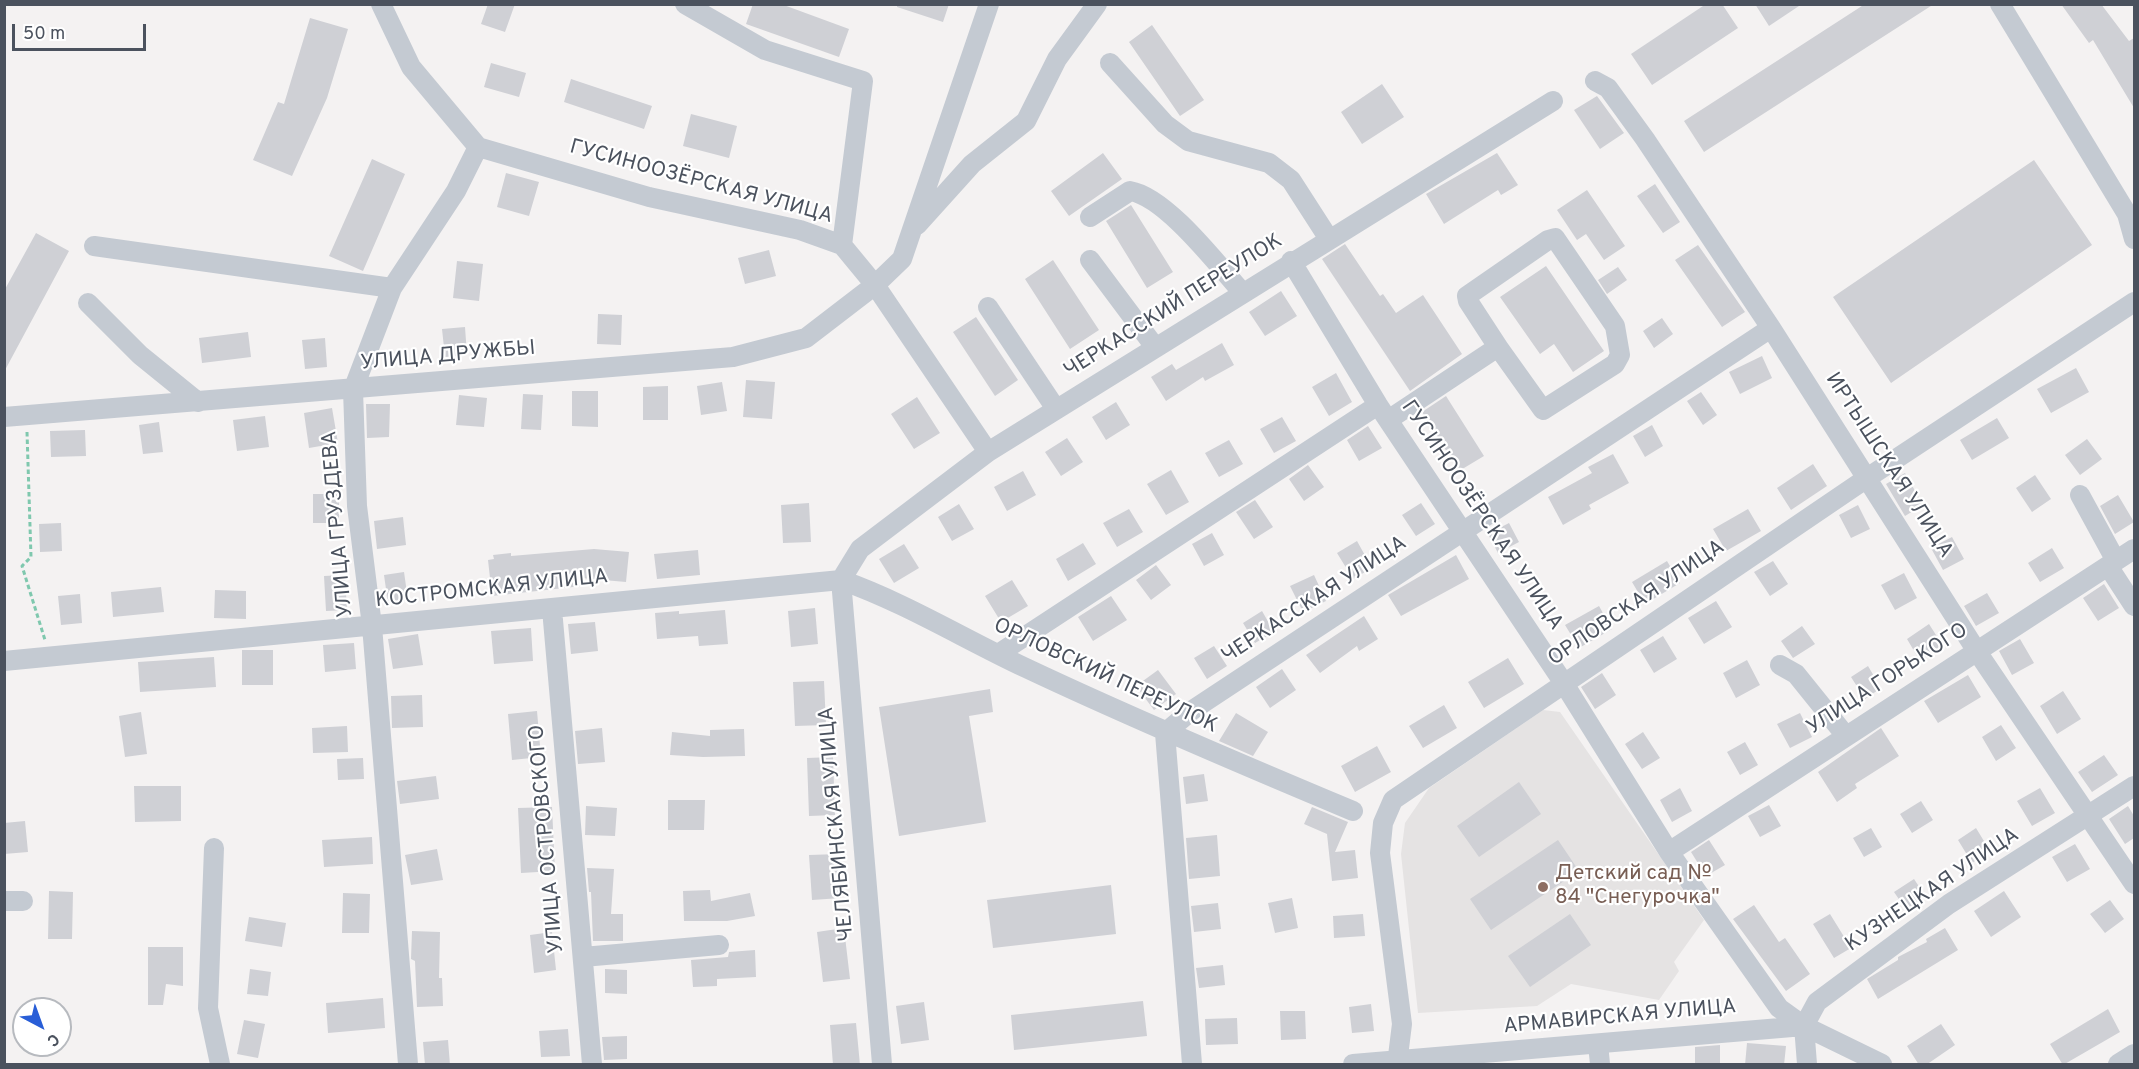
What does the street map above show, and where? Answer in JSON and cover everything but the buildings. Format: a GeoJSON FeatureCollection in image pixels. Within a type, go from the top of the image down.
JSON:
{"type":"FeatureCollection","features":[{"type":"Feature","properties":{"kind":"street"},"geometry":{"type":"LineString","coordinates":[[381,4],[411,67],[478,147]]}},
{"type":"Feature","properties":{"kind":"street"},"geometry":{"type":"LineString","coordinates":[[685,4],[765,50],[863,81],[842,245]]}},
{"type":"Feature","properties":{"kind":"street","name":"УЛИЦА ДРУЖБЫ"},"geometry":{"type":"LineString","coordinates":[[4,417],[733,357],[806,338],[875,285],[902,259],[989,4]]}},
{"type":"Feature","properties":{"kind":"street"},"geometry":{"type":"LineString","coordinates":[[911,231],[972,164],[1026,121],[1057,59],[1097,4]]}},
{"type":"Feature","properties":{"kind":"street"},"geometry":{"type":"LineString","coordinates":[[2000,4],[2127,214],[2134,239]]}},
{"type":"Feature","properties":{"kind":"street"},"geometry":{"type":"LineString","coordinates":[[1110,63],[1165,124],[1188,141],[1269,162],[1291,180],[1329,239]]}},
{"type":"Feature","properties":{"kind":"street","name":"ИРТЫШСКАЯ УЛИЦА"},"geometry":{"type":"LineString","coordinates":[[1595,81],[1608,88],[1646,139],[1771,328],[1977,650],[2090,815],[2134,884]]}},
{"type":"Feature","properties":{"kind":"street","name":"ЧЕРКАССКИЙ ПЕРЕУЛОК"},"geometry":{"type":"LineString","coordinates":[[841,580],[860,549],[988,452],[1291,261],[1553,101]]}},
{"type":"Feature","properties":{"kind":"street","name":"ГУСИНООЗЁРСКАЯ УЛИЦА"},"geometry":{"type":"LineString","coordinates":[[478,147],[649,197],[800,230],[842,245],[875,285],[988,452]]}},
{"type":"Feature","properties":{"kind":"street","name":"УЛИЦА ГРУЗДЕВА"},"geometry":{"type":"LineString","coordinates":[[408,1065],[372,626],[357,506],[353,390],[392,288],[456,191],[478,147]]}},
{"type":"Feature","properties":{"kind":"street"},"geometry":{"type":"LineString","coordinates":[[1090,217],[1130,191],[1143,194],[1163,207],[1242,292]]}},
{"type":"Feature","properties":{"kind":"street"},"geometry":{"type":"LineString","coordinates":[[1555,238],[1615,326],[1618,336],[1619,360],[1543,410],[1498,346],[1467,296],[1548,240],[1555,238]]}},
{"type":"Feature","properties":{"kind":"street"},"geometry":{"type":"LineString","coordinates":[[94,246],[392,288]]}},
{"type":"Feature","properties":{"kind":"street"},"geometry":{"type":"LineString","coordinates":[[1090,260],[1155,347]]}},
{"type":"Feature","properties":{"kind":"street","name":"ГУСИНООЗЁРСКАЯ УЛИЦА"},"geometry":{"type":"LineString","coordinates":[[1291,261],[1383,413],[1563,682],[1669,852],[1779,1008],[1804,1026]]}},
{"type":"Feature","properties":{"kind":"street","name":"ОРЛОВСКАЯ УЛИЦА"},"geometry":{"type":"LineString","coordinates":[[1397,1062],[1401,1024],[1380,853],[1383,823],[1393,800],[1563,682],[2134,302]]}},
{"type":"Feature","properties":{"kind":"street"},"geometry":{"type":"LineString","coordinates":[[88,303],[140,355],[198,402]]}},
{"type":"Feature","properties":{"kind":"street"},"geometry":{"type":"LineString","coordinates":[[988,306],[1056,409]]}},
{"type":"Feature","properties":{"kind":"street","name":"ЧЕРКАССКАЯ УЛИЦА"},"geometry":{"type":"LineString","coordinates":[[1165,734],[1191,711],[1771,328]]}},
{"type":"Feature","properties":{"kind":"street"},"geometry":{"type":"LineString","coordinates":[[998,654],[1383,413],[1498,346]]}},
{"type":"Feature","properties":{"kind":"street"},"geometry":{"type":"LineString","coordinates":[[2080,495],[2134,606]]}},
{"type":"Feature","properties":{"kind":"street","name":"УЛИЦА ГОРЬКОГО"},"geometry":{"type":"LineString","coordinates":[[1669,852],[2134,549]]}},
{"type":"Feature","properties":{"kind":"street","name":"КОСТРОМСКАЯ УЛИЦА"},"geometry":{"type":"LineString","coordinates":[[4,661],[841,580]]}},
{"type":"Feature","properties":{"kind":"street","name":"ОРЛОВСКИЙ ПЕРЕУЛОК"},"geometry":{"type":"LineString","coordinates":[[841,580],[888,597],[998,654],[1165,734],[1353,811]]}},
{"type":"Feature","properties":{"kind":"street","name":"ЧЕЛЯБИНСКАЯ УЛИЦА"},"geometry":{"type":"LineString","coordinates":[[841,580],[882,1065]]}},
{"type":"Feature","properties":{"kind":"street","name":"УЛИЦА ОСТРОВСКОГО"},"geometry":{"type":"LineString","coordinates":[[552,609],[592,1065]]}},
{"type":"Feature","properties":{"kind":"street"},"geometry":{"type":"LineString","coordinates":[[1780,665],[1796,674],[1846,736]]}},
{"type":"Feature","properties":{"kind":"street"},"geometry":{"type":"LineString","coordinates":[[1165,734],[1192,1065]]}},
{"type":"Feature","properties":{"kind":"street","name":"КУЗНЕЦКАЯ УЛИЦА"},"geometry":{"type":"LineString","coordinates":[[1804,1026],[1817,1002],[1949,904],[2134,786]]}},
{"type":"Feature","properties":{"kind":"street"},"geometry":{"type":"LineString","coordinates":[[213,849],[208,1008],[220,1065]]}},
{"type":"Feature","properties":{"kind":"street"},"geometry":{"type":"LineString","coordinates":[[582,957],[719,945]]}},
{"type":"Feature","properties":{"kind":"street"},"geometry":{"type":"LineString","coordinates":[[1804,1026],[1807,1065]]}},
{"type":"Feature","properties":{"kind":"street"},"geometry":{"type":"LineString","coordinates":[[1804,1026],[1882,1065]]}},
{"type":"Feature","properties":{"kind":"street","name":"АРМАВИРСКАЯ УЛИЦА"},"geometry":{"type":"LineString","coordinates":[[1353,1065],[1804,1026]]}},
{"type":"Feature","properties":{"kind":"street"},"geometry":{"type":"LineString","coordinates":[[1598,1044],[1600,1065]]}},
{"type":"Feature","properties":{"kind":"street"},"geometry":{"type":"LineString","coordinates":[[2118,1065],[2134,1053]]}},
{"type":"Feature","properties":{"kind":"path"},"geometry":{"type":"LineString","coordinates":[[26,415],[32,496],[31,557],[22,566],[50,656]]}},
{"type":"Feature","properties":{"kind":"shaded area","name":"Детский сад № 84 \"Снегурочка\""},"geometry":{"type":"Polygon","coordinates":[[[1543,710],[1560,712],[1704,920],[1674,962],[1679,971],[1659,1000],[1571,984],[1537,1006],[1418,1013],[1401,854],[1405,823],[1429,788],[1543,710]]]}},
{"type":"Feature","properties":{"kind":"place","name":"Детский сад № 84 \"Снегурочка\""},"geometry":{"type":"Point","coordinates":[1543,887]}}]}
